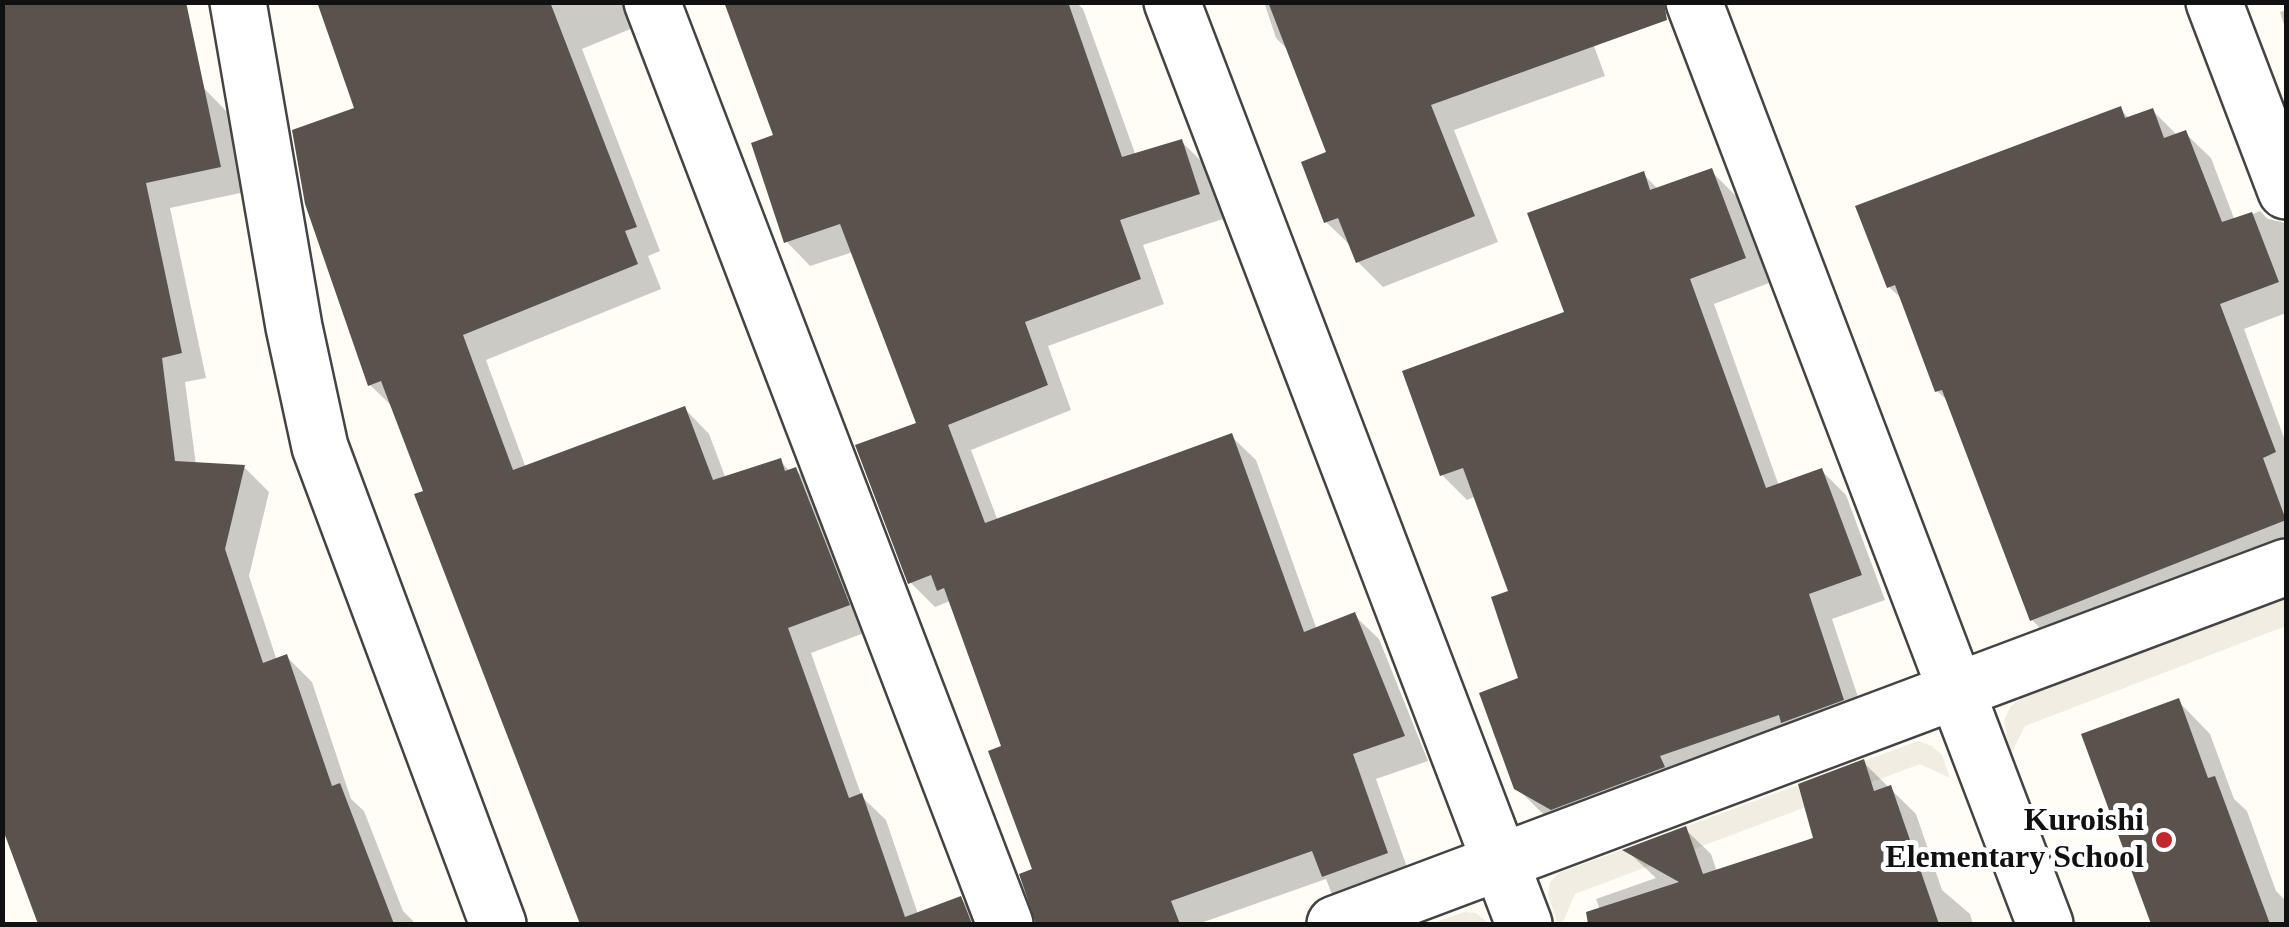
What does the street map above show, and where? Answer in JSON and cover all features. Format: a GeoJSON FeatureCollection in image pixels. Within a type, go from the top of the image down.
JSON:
{"type":"FeatureCollection","features":[{"type":"Feature","properties":{"kind":"street"},"geometry":{"type":"LineString","coordinates":[[238,2],[294,328],[320,447],[498,924]]}},
{"type":"Feature","properties":{"kind":"street"},"geometry":{"type":"LineString","coordinates":[[652,2],[1005,924]]}},
{"type":"Feature","properties":{"kind":"street"},"geometry":{"type":"LineString","coordinates":[[1172,2],[1524,924]]}},
{"type":"Feature","properties":{"kind":"street"},"geometry":{"type":"LineString","coordinates":[[1694,2],[2045,924]]}},
{"type":"Feature","properties":{"kind":"street"},"geometry":{"type":"LineString","coordinates":[[2214,2],[2286,191]]}},
{"type":"Feature","properties":{"kind":"street"},"geometry":{"type":"LineString","coordinates":[[1335,924],[2286,567]]}},
{"type":"Feature","properties":{"kind":"shaded area"},"geometry":{"type":"Polygon","coordinates":[[[2286,599],[2286,626],[2025,726],[2010,756],[2004,720],[2011,706],[2023,697],[2286,599]]]}},
{"type":"Feature","properties":{"kind":"shaded area"},"geometry":{"type":"Polygon","coordinates":[[[1918,741],[1942,755],[1950,778],[1920,764],[1575,894],[1562,924],[1558,924],[1548,895],[1550,882],[1559,873],[1918,741]]]}},
{"type":"Feature","properties":{"kind":"shaded area"},"geometry":{"type":"Polygon","coordinates":[[[1464,912],[1476,913],[1490,924],[1430,924],[1464,912]]]}},
{"type":"Feature","properties":{"kind":"building"},"geometry":{"type":"Polygon","coordinates":[[[2,2],[186,2],[221,167],[146,183],[182,353],[162,358],[175,461],[245,465],[225,549],[263,663],[287,654],[332,786],[340,783],[394,924],[38,924],[2,827],[2,2]]]}},
{"type":"Feature","properties":{"kind":"building"},"geometry":{"type":"Polygon","coordinates":[[[317,2],[550,2],[637,227],[625,231],[638,264],[463,335],[513,470],[685,406],[713,480],[781,458],[785,471],[796,467],[850,605],[788,628],[849,798],[862,793],[905,917],[961,896],[972,924],[580,924],[414,494],[423,491],[381,381],[368,386],[305,204],[292,130],[354,108],[317,2]]]}},
{"type":"Feature","properties":{"kind":"building"},"geometry":{"type":"Polygon","coordinates":[[[724,2],[1068,2],[1122,157],[1182,139],[1200,194],[1120,220],[1141,279],[1025,322],[1048,385],[948,425],[985,523],[1232,433],[1304,632],[1355,612],[1405,736],[1353,754],[1388,853],[1322,877],[1312,851],[1171,901],[1180,924],[1036,924],[1019,874],[1032,869],[988,751],[1001,746],[944,588],[937,591],[931,575],[908,584],[855,445],[916,423],[840,224],[784,243],[751,143],[773,135],[724,2]]]}},
{"type":"Feature","properties":{"kind":"building"},"geometry":{"type":"Polygon","coordinates":[[[1268,2],[1664,2],[1667,20],[1431,105],[1475,216],[1356,263],[1338,218],[1324,223],[1301,162],[1326,152],[1268,2]]]}},
{"type":"Feature","properties":{"kind":"building"},"geometry":{"type":"Polygon","coordinates":[[[2121,106],[2125,118],[2153,108],[2164,138],[2186,130],[2222,222],[2252,212],[2279,282],[2220,304],[2276,452],[2263,458],[2286,520],[2030,621],[1942,390],[1935,392],[1895,285],[1887,288],[1855,206],[2121,106]]]}},
{"type":"Feature","properties":{"kind":"building"},"geometry":{"type":"Polygon","coordinates":[[[1712,168],[1746,258],[1690,279],[1766,488],[1822,468],[1862,575],[1809,594],[1844,700],[1781,723],[1779,715],[1660,756],[1665,767],[1551,810],[1514,789],[1479,693],[1518,678],[1491,597],[1508,591],[1463,468],[1440,476],[1402,371],[1564,312],[1527,213],[1644,171],[1650,190],[1712,168]]]}},
{"type":"Feature","properties":{"kind":"building"},"geometry":{"type":"Polygon","coordinates":[[[2179,698],[2208,778],[2215,776],[2270,924],[2151,924],[2081,734],[2179,698]]]}},
{"type":"Feature","properties":{"kind":"building"},"geometry":{"type":"Polygon","coordinates":[[[1864,759],[1874,791],[1891,785],[1939,924],[1588,924],[1586,912],[1679,882],[1622,850],[1686,826],[1703,874],[1813,838],[1798,784],[1864,759]]]}},
{"type":"Feature","properties":{"kind":"place","name":"Kuroishi Elementary School"},"geometry":{"type":"Point","coordinates":[2164,840]}}]}
